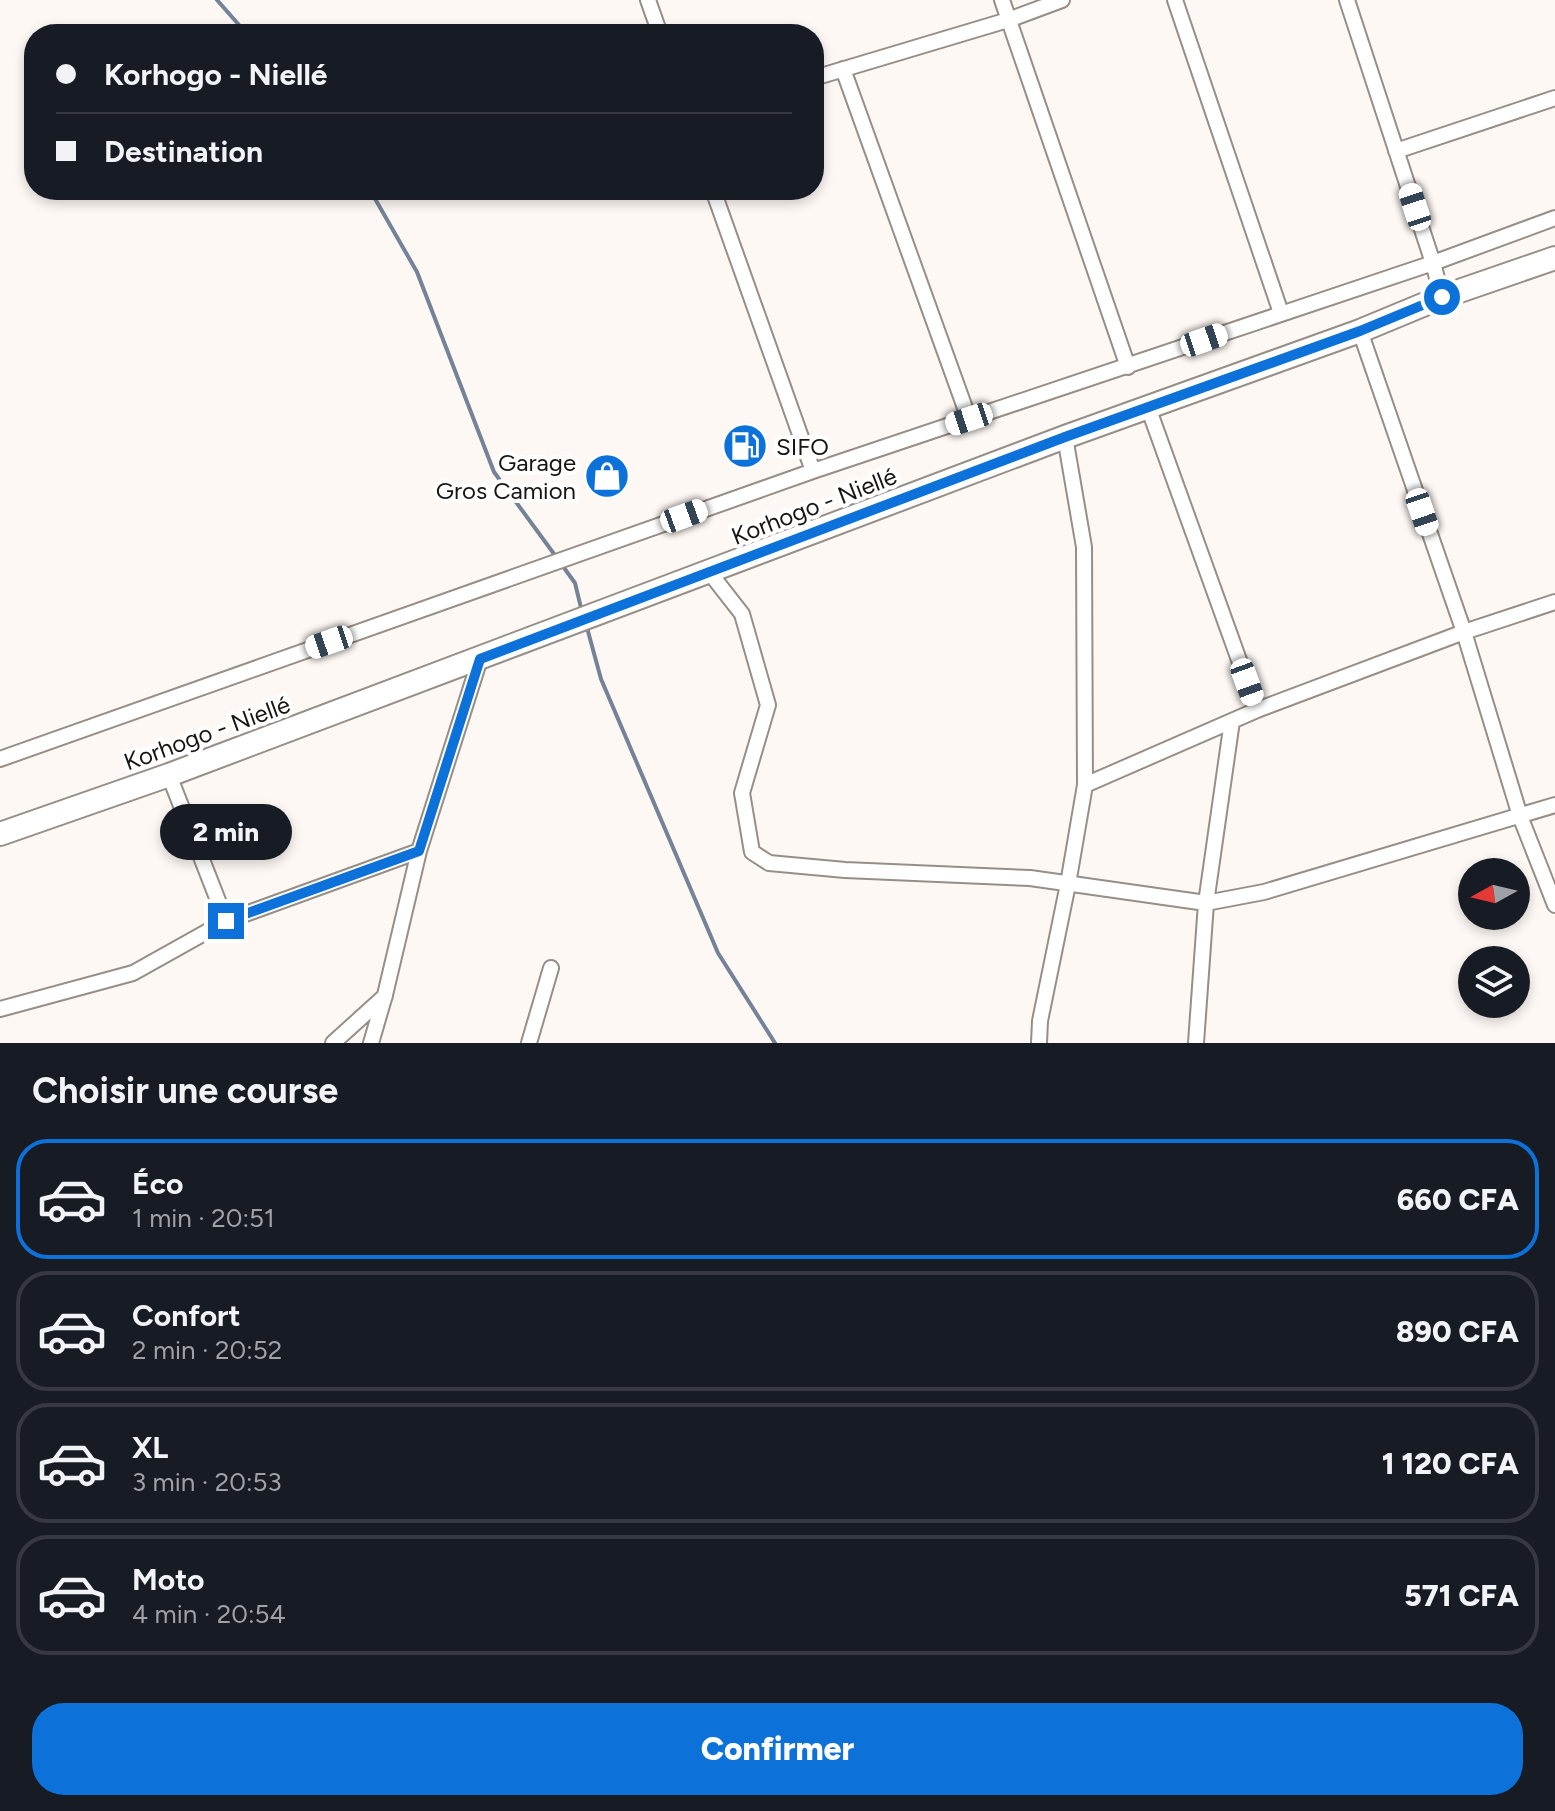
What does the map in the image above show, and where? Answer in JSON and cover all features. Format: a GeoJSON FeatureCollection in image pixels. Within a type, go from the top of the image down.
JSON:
{"type":"FeatureCollection","features":[{"type":"Feature","properties":{"kind":"main road","name":"Korhogo - Niellé"},"geometry":{"type":"LineString","coordinates":[[0,834],[169,775],[1065,437],[1555,258]]}},
{"type":"Feature","properties":{"kind":"street"},"geometry":{"type":"LineString","coordinates":[[648,0],[656,24]]}},
{"type":"Feature","properties":{"kind":"street"},"geometry":{"type":"LineString","coordinates":[[1002,0],[1128,367]]}},
{"type":"Feature","properties":{"kind":"street"},"geometry":{"type":"LineString","coordinates":[[824,75],[1008,20],[1062,0]]}},
{"type":"Feature","properties":{"kind":"street"},"geometry":{"type":"LineString","coordinates":[[1175,0],[1281,313]]}},
{"type":"Feature","properties":{"kind":"street"},"geometry":{"type":"LineString","coordinates":[[1347,0],[1442,297]]}},
{"type":"Feature","properties":{"kind":"street"},"geometry":{"type":"LineString","coordinates":[[843,69],[969,419]]}},
{"type":"Feature","properties":{"kind":"street"},"geometry":{"type":"LineString","coordinates":[[1396,151],[1555,98]]}},
{"type":"Feature","properties":{"kind":"street"},"geometry":{"type":"LineString","coordinates":[[717,200],[813,471]]}},
{"type":"Feature","properties":{"kind":"street"},"geometry":{"type":"LineString","coordinates":[[0,759],[813,471],[1128,367],[1555,218]]}},
{"type":"Feature","properties":{"kind":"street"},"geometry":{"type":"LineString","coordinates":[[1360,331],[1464,632],[1520,816],[1555,905]]}},
{"type":"Feature","properties":{"kind":"street"},"geometry":{"type":"LineString","coordinates":[[1148,407],[1257,710]]}},
{"type":"Feature","properties":{"kind":"street"},"geometry":{"type":"LineString","coordinates":[[1039,1043],[1040,1021],[1085,785],[1084,547],[1065,437]]}},
{"type":"Feature","properties":{"kind":"street"},"geometry":{"type":"LineString","coordinates":[[710,573],[742,614],[768,705],[742,793],[752,852],[769,863],[845,870],[1030,878],[1206,903],[1264,892],[1555,805]]}},
{"type":"Feature","properties":{"kind":"street"},"geometry":{"type":"LineString","coordinates":[[1085,785],[1257,710],[1464,632],[1555,602]]}},
{"type":"Feature","properties":{"kind":"street"},"geometry":{"type":"LineString","coordinates":[[371,1043],[419,851],[480,659]]}},
{"type":"Feature","properties":{"kind":"street"},"geometry":{"type":"LineString","coordinates":[[1196,1043],[1206,903],[1232,721]]}},
{"type":"Feature","properties":{"kind":"street"},"geometry":{"type":"LineString","coordinates":[[169,775],[226,921]]}},
{"type":"Feature","properties":{"kind":"street"},"geometry":{"type":"LineString","coordinates":[[0,1009],[133,973],[226,921],[419,851]]}},
{"type":"Feature","properties":{"kind":"street"},"geometry":{"type":"LineString","coordinates":[[529,1043],[551,968]]}},
{"type":"Feature","properties":{"kind":"street"},"geometry":{"type":"LineString","coordinates":[[333,1043],[385,995]]}},
{"type":"Feature","properties":{"kind":"waterway"},"geometry":{"type":"LineString","coordinates":[[217,0],[238,24]]}},
{"type":"Feature","properties":{"kind":"waterway"},"geometry":{"type":"LineString","coordinates":[[376,200],[417,272],[494,472],[557,558]]}},
{"type":"Feature","properties":{"kind":"waterway"},"geometry":{"type":"LineString","coordinates":[[562,565],[575,583],[582,612]]}},
{"type":"Feature","properties":{"kind":"waterway"},"geometry":{"type":"LineString","coordinates":[[586,624],[601,679],[718,953],[775,1043]]}},
{"type":"Feature","properties":{"kind":"place","name":"SIFO"},"geometry":{"type":"Point","coordinates":[745,446]}},
{"type":"Feature","properties":{"kind":"place","name":"Garage Gros Camion"},"geometry":{"type":"Point","coordinates":[607,476]}},
{"type":"Feature","properties":{"kind":"route"},"geometry":{"type":"LineString","coordinates":[[226,921],[419,851],[480,659],[1065,437],[1360,331],[1442,297]]}}]}
